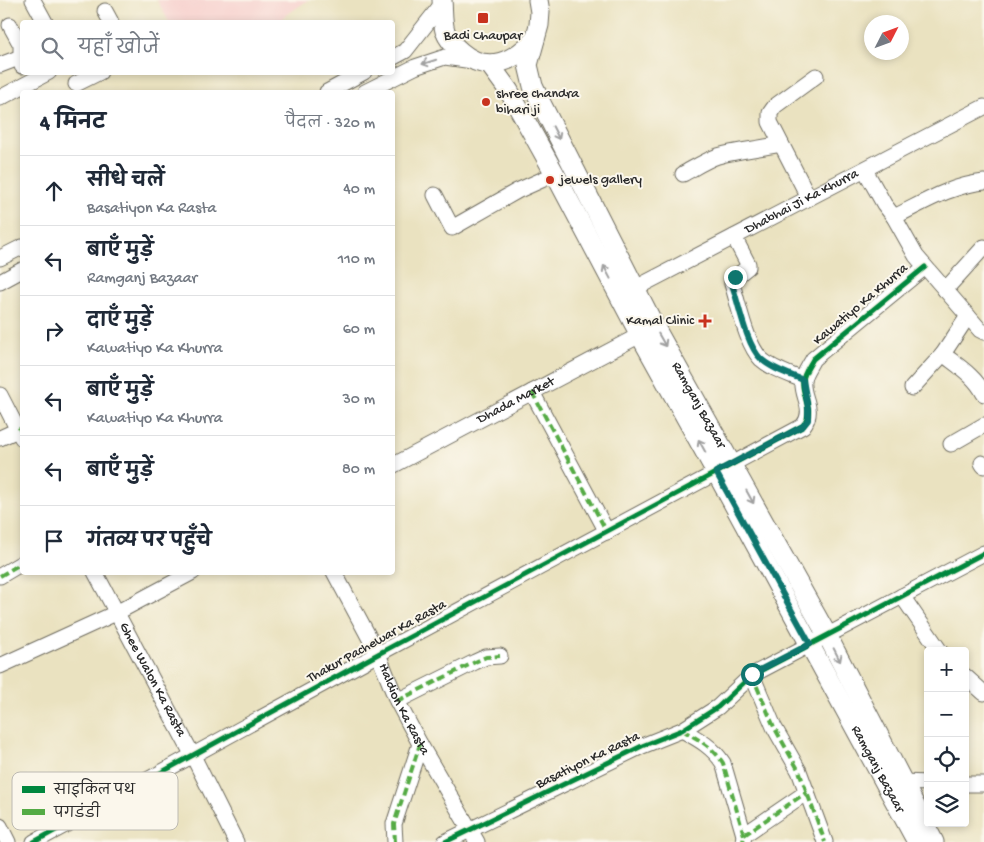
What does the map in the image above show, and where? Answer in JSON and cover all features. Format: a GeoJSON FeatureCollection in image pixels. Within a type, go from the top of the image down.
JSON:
{"type":"FeatureCollection","features":[{"type":"Feature","properties":{"kind":"main road","name":"Ramganj Bazaar"},"geometry":{"type":"LineString","coordinates":[[538,0],[540,12],[528,65],[533,86],[627,293],[640,335],[724,468]]}},
{"type":"Feature","properties":{"kind":"main road"},"geometry":{"type":"LineString","coordinates":[[443,2],[442,18],[446,33],[454,46],[466,56],[483,63],[515,56],[535,39]]}},
{"type":"Feature","properties":{"kind":"main road","name":"Ramganj Bazaar"},"geometry":{"type":"LineString","coordinates":[[483,63],[509,91],[555,174],[627,293],[658,333],[724,468],[818,640],[903,782],[934,842]]}},
{"type":"Feature","properties":{"kind":"main road","name":"Ramganj Bazaar"},"geometry":{"type":"LineString","coordinates":[[818,640],[917,842]]}},
{"type":"Feature","properties":{"kind":"street"},"geometry":{"type":"LineString","coordinates":[[33,0],[44,20]]}},
{"type":"Feature","properties":{"kind":"street"},"geometry":{"type":"LineString","coordinates":[[395,56],[405,51],[443,2]]}},
{"type":"Feature","properties":{"kind":"street"},"geometry":{"type":"LineString","coordinates":[[10,25],[20,48]]}},
{"type":"Feature","properties":{"kind":"street"},"geometry":{"type":"LineString","coordinates":[[0,65],[20,54]]}},
{"type":"Feature","properties":{"kind":"street"},"geometry":{"type":"LineString","coordinates":[[369,90],[414,67],[445,57],[483,63]]}},
{"type":"Feature","properties":{"kind":"street"},"geometry":{"type":"LineString","coordinates":[[76,83],[93,75]]}},
{"type":"Feature","properties":{"kind":"street"},"geometry":{"type":"LineString","coordinates":[[331,90],[358,75]]}},
{"type":"Feature","properties":{"kind":"street"},"geometry":{"type":"LineString","coordinates":[[809,198],[780,144],[770,122],[770,113],[775,106],[816,76]]}},
{"type":"Feature","properties":{"kind":"street"},"geometry":{"type":"LineString","coordinates":[[0,98],[28,77]]}},
{"type":"Feature","properties":{"kind":"street","name":"Dhabhai Ji Ka Khurra"},"geometry":{"type":"LineString","coordinates":[[627,293],[984,107]]}},
{"type":"Feature","properties":{"kind":"street"},"geometry":{"type":"LineString","coordinates":[[683,174],[716,156],[780,144]]}},
{"type":"Feature","properties":{"kind":"street"},"geometry":{"type":"LineString","coordinates":[[864,170],[907,242],[925,267],[980,330],[984,332]]}},
{"type":"Feature","properties":{"kind":"street"},"geometry":{"type":"LineString","coordinates":[[435,195],[452,228],[517,192],[555,174]]}},
{"type":"Feature","properties":{"kind":"street"},"geometry":{"type":"LineString","coordinates":[[894,218],[944,192],[960,186],[984,182]]}},
{"type":"Feature","properties":{"kind":"street"},"geometry":{"type":"LineString","coordinates":[[724,468],[803,426],[808,420],[803,380],[770,365],[762,359],[755,351],[748,335],[732,280],[748,267],[748,264],[734,237]]}},
{"type":"Feature","properties":{"kind":"street"},"geometry":{"type":"LineString","coordinates":[[945,290],[984,247]]}},
{"type":"Feature","properties":{"kind":"street"},"geometry":{"type":"LineString","coordinates":[[0,258],[20,248]]}},
{"type":"Feature","properties":{"kind":"street","name":"Kawatiyo Ka Khurra"},"geometry":{"type":"LineString","coordinates":[[803,380],[814,359],[925,267]]}},
{"type":"Feature","properties":{"kind":"street"},"geometry":{"type":"LineString","coordinates":[[0,282],[20,271]]}},
{"type":"Feature","properties":{"kind":"street"},"geometry":{"type":"LineString","coordinates":[[912,388],[943,354],[968,316]]}},
{"type":"Feature","properties":{"kind":"street","name":"Dhada Market"},"geometry":{"type":"LineString","coordinates":[[395,464],[640,335]]}},
{"type":"Feature","properties":{"kind":"street"},"geometry":{"type":"LineString","coordinates":[[943,354],[966,371],[984,394]]}},
{"type":"Feature","properties":{"kind":"street"},"geometry":{"type":"LineString","coordinates":[[532,392],[607,532]]}},
{"type":"Feature","properties":{"kind":"street"},"geometry":{"type":"LineString","coordinates":[[0,395],[20,430]]}},
{"type":"Feature","properties":{"kind":"street"},"geometry":{"type":"LineString","coordinates":[[951,444],[984,425]]}},
{"type":"Feature","properties":{"kind":"street"},"geometry":{"type":"LineString","coordinates":[[0,438],[20,432]]}},
{"type":"Feature","properties":{"kind":"street","name":"Thakur Pachewar Ka Rasta"},"geometry":{"type":"LineString","coordinates":[[163,772],[724,468]]}},
{"type":"Feature","properties":{"kind":"street","name":"Basatiyon Ka Rasta"},"geometry":{"type":"LineString","coordinates":[[445,842],[474,836],[642,746],[682,730],[718,706],[752,674],[984,553]]}},
{"type":"Feature","properties":{"kind":"street"},"geometry":{"type":"LineString","coordinates":[[0,576],[20,564]]}},
{"type":"Feature","properties":{"kind":"street","name":"Ghee Walon Ka Rasta"},"geometry":{"type":"LineString","coordinates":[[97,575],[193,756],[236,842]]}},
{"type":"Feature","properties":{"kind":"street"},"geometry":{"type":"LineString","coordinates":[[0,666],[116,613],[187,575]]}},
{"type":"Feature","properties":{"kind":"street","name":"Haldion Ka Rasta"},"geometry":{"type":"LineString","coordinates":[[336,575],[378,654],[397,701],[474,836]]}},
{"type":"Feature","properties":{"kind":"street"},"geometry":{"type":"LineString","coordinates":[[902,596],[937,647]]}},
{"type":"Feature","properties":{"kind":"street"},"geometry":{"type":"LineString","coordinates":[[397,701],[486,657],[500,656]]}},
{"type":"Feature","properties":{"kind":"street"},"geometry":{"type":"LineString","coordinates":[[752,674],[774,727],[799,771],[825,842]]}},
{"type":"Feature","properties":{"kind":"street"},"geometry":{"type":"LineString","coordinates":[[969,680],[984,693]]}},
{"type":"Feature","properties":{"kind":"street"},"geometry":{"type":"LineString","coordinates":[[682,730],[705,744],[718,755],[723,763],[744,838],[807,792]]}},
{"type":"Feature","properties":{"kind":"street"},"geometry":{"type":"LineString","coordinates":[[395,842],[395,818],[420,744]]}},
{"type":"Feature","properties":{"kind":"street"},"geometry":{"type":"LineString","coordinates":[[903,782],[924,783]]}},
{"type":"Feature","properties":{"kind":"street"},"geometry":{"type":"LineString","coordinates":[[969,784],[984,784]]}},
{"type":"Feature","properties":{"kind":"street"},"geometry":{"type":"LineString","coordinates":[[0,826],[8,842]]}},
{"type":"Feature","properties":{"kind":"street","name":"Thakur Pachewar Ka Rasta"},"geometry":{"type":"LineString","coordinates":[[34,842],[56,830]]}},
{"type":"Feature","properties":{"kind":"shaded area"},"geometry":{"type":"Polygon","coordinates":[[[157,0],[308,0],[282,18],[283,20],[168,20],[157,0]]]}},
{"type":"Feature","properties":{"kind":"marked path"},"geometry":{"type":"LineString","coordinates":[[532,392],[607,532]]}},
{"type":"Feature","properties":{"kind":"marked path"},"geometry":{"type":"LineString","coordinates":[[0,576],[20,564]]}},
{"type":"Feature","properties":{"kind":"marked path"},"geometry":{"type":"LineString","coordinates":[[397,701],[486,657],[500,656]]}},
{"type":"Feature","properties":{"kind":"marked path"},"geometry":{"type":"LineString","coordinates":[[752,675],[774,727],[799,771],[825,842]]}},
{"type":"Feature","properties":{"kind":"marked path"},"geometry":{"type":"LineString","coordinates":[[682,730],[710,748],[723,763],[744,835],[743,842]]}},
{"type":"Feature","properties":{"kind":"marked path"},"geometry":{"type":"LineString","coordinates":[[395,842],[394,824],[420,744]]}},
{"type":"Feature","properties":{"kind":"marked path"},"geometry":{"type":"LineString","coordinates":[[744,835],[807,792]]}},
{"type":"Feature","properties":{"kind":"cycle path"},"geometry":{"type":"LineString","coordinates":[[162,772],[803,426],[808,414],[803,378],[813,359],[925,267]]}},
{"type":"Feature","properties":{"kind":"cycle path"},"geometry":{"type":"LineString","coordinates":[[445,842],[642,746],[682,730],[718,707],[752,675],[984,553]]}},
{"type":"Feature","properties":{"kind":"cycle path"},"geometry":{"type":"LineString","coordinates":[[34,842],[56,830]]}},
{"type":"Feature","properties":{"kind":"place","name":"Badi Chaupar"},"geometry":{"type":"Point","coordinates":[483,18]}},
{"type":"Feature","properties":{"kind":"place","name":"shree chandra bihari ji"},"geometry":{"type":"Point","coordinates":[486,102]}},
{"type":"Feature","properties":{"kind":"place","name":"jewels gallery"},"geometry":{"type":"Point","coordinates":[550,180]}},
{"type":"Feature","properties":{"kind":"place","name":"Kamal Clinic"},"geometry":{"type":"Point","coordinates":[705,321]}},
{"type":"Feature","properties":{"kind":"route"},"geometry":{"type":"LineString","coordinates":[[735,277],[732,280],[732,284],[755,351],[770,365],[803,380],[808,408],[808,420],[803,426],[716,472],[810,644],[752,674]]}}]}
